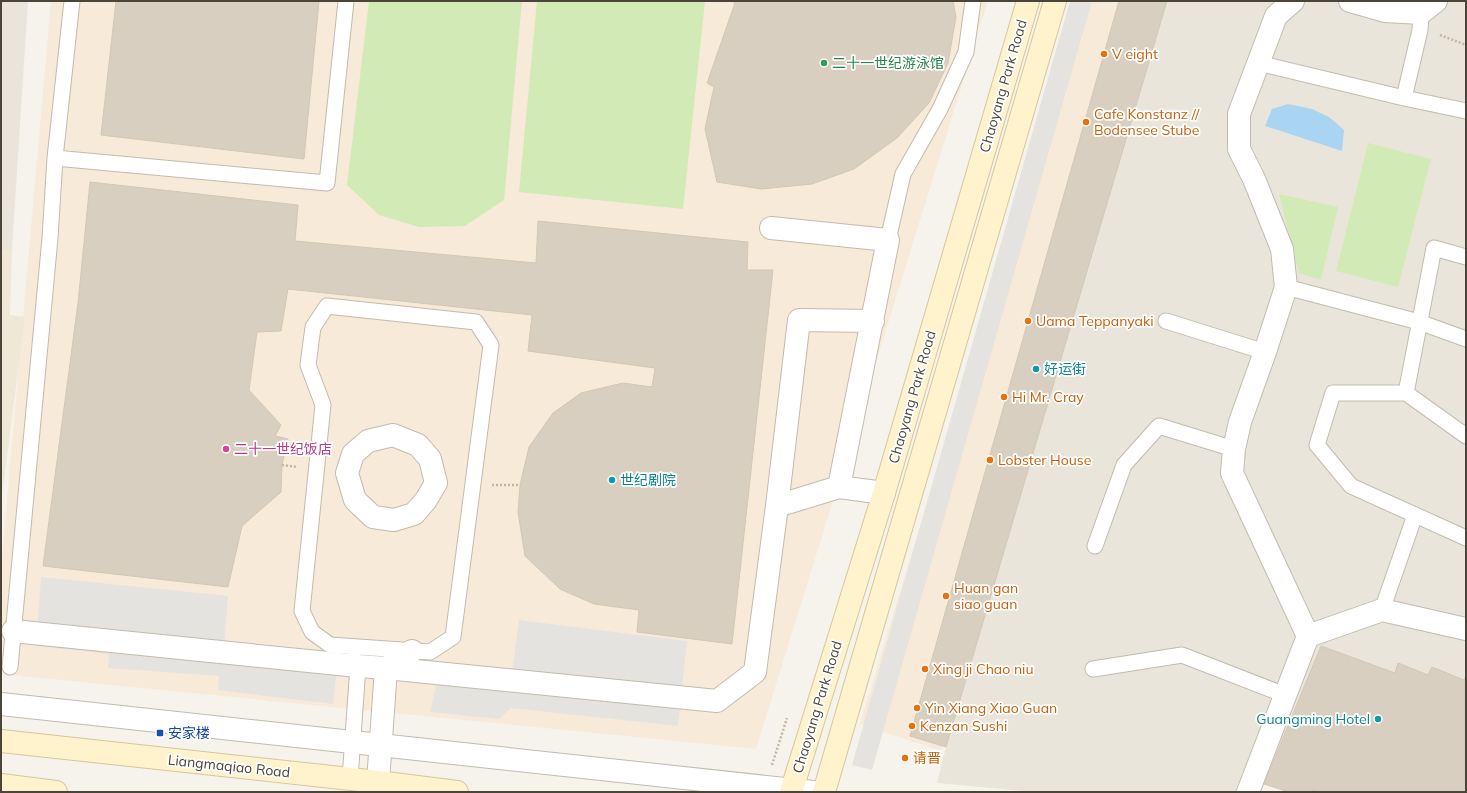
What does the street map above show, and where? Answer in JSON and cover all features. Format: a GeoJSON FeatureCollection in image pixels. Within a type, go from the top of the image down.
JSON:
{"type":"FeatureCollection","features":[{"type":"Feature","properties":{"kind":"main road","name":"Chaoyang Park Road"},"geometry":{"type":"LineString","coordinates":[[791,791],[884,493],[1028,1]]}},
{"type":"Feature","properties":{"kind":"main road","name":"Chaoyang Park Road"},"geometry":{"type":"LineString","coordinates":[[824,792],[1055,1]]}},
{"type":"Feature","properties":{"kind":"main road","name":"Liangmaqiao Road"},"geometry":{"type":"LineString","coordinates":[[1,741],[457,792]]}},
{"type":"Feature","properties":{"kind":"main road"},"geometry":{"type":"LineString","coordinates":[[1,785],[56,792]]}},
{"type":"Feature","properties":{"kind":"street"},"geometry":{"type":"LineString","coordinates":[[1248,792],[1308,636],[1232,473],[1234,448],[1240,422],[1286,287],[1282,249],[1254,179],[1239,149],[1240,114],[1276,16],[1293,1]]}},
{"type":"Feature","properties":{"kind":"street"},"geometry":{"type":"LineString","coordinates":[[1350,1],[1385,11],[1426,15]]}},
{"type":"Feature","properties":{"kind":"street"},"geometry":{"type":"LineString","coordinates":[[771,228],[888,240],[839,487]]}},
{"type":"Feature","properties":{"kind":"street"},"geometry":{"type":"LineString","coordinates":[[13,630],[717,701],[755,672],[777,506],[799,320],[873,321]]}},
{"type":"Feature","properties":{"kind":"street"},"geometry":{"type":"LineString","coordinates":[[777,506],[839,487],[884,493]]}},
{"type":"Feature","properties":{"kind":"street"},"geometry":{"type":"LineString","coordinates":[[1308,636],[1382,610],[1466,629]]}},
{"type":"Feature","properties":{"kind":"street"},"geometry":{"type":"LineString","coordinates":[[386,668],[412,651]]}},
{"type":"Feature","properties":{"kind":"street"},"geometry":{"type":"LineString","coordinates":[[378,782],[386,668]]}},
{"type":"Feature","properties":{"kind":"street"},"geometry":{"type":"LineString","coordinates":[[1,704],[791,791],[813,792]]}},
{"type":"Feature","properties":{"kind":"lane"},"geometry":{"type":"LineString","coordinates":[[10,667],[50,238],[55,158],[72,1]]}},
{"type":"Feature","properties":{"kind":"lane"},"geometry":{"type":"LineString","coordinates":[[55,158],[327,183],[346,1]]}},
{"type":"Feature","properties":{"kind":"lane"},"geometry":{"type":"LineString","coordinates":[[888,240],[903,174],[940,109],[966,52],[973,1]]}},
{"type":"Feature","properties":{"kind":"lane"},"geometry":{"type":"LineString","coordinates":[[1404,98],[1426,15]]}},
{"type":"Feature","properties":{"kind":"lane"},"geometry":{"type":"LineString","coordinates":[[1258,63],[1404,98],[1466,111]]}},
{"type":"Feature","properties":{"kind":"lane"},"geometry":{"type":"LineString","coordinates":[[1406,393],[1434,248],[1466,257]]}},
{"type":"Feature","properties":{"kind":"lane"},"geometry":{"type":"LineString","coordinates":[[1286,287],[1419,322],[1466,339]]}},
{"type":"Feature","properties":{"kind":"lane"},"geometry":{"type":"LineString","coordinates":[[327,306],[476,322],[491,345],[453,637],[430,652],[346,646],[330,645],[312,632],[302,611],[323,405],[308,365],[313,327],[327,306]]}},
{"type":"Feature","properties":{"kind":"lane"},"geometry":{"type":"LineString","coordinates":[[1166,321],[1265,352]]}},
{"type":"Feature","properties":{"kind":"lane"},"geometry":{"type":"LineString","coordinates":[[1466,436],[1406,393],[1333,394],[1317,445],[1351,486],[1466,538]]}},
{"type":"Feature","properties":{"kind":"lane"},"geometry":{"type":"LineString","coordinates":[[1095,546],[1124,465],[1160,426],[1234,448]]}},
{"type":"Feature","properties":{"kind":"lane"},"geometry":{"type":"LineString","coordinates":[[1382,610],[1415,515]]}},
{"type":"Feature","properties":{"kind":"lane"},"geometry":{"type":"LineString","coordinates":[[346,646],[358,666],[350,779]]}},
{"type":"Feature","properties":{"kind":"lane"},"geometry":{"type":"LineString","coordinates":[[1093,669],[1182,655],[1285,695]]}},
{"type":"Feature","properties":{"kind":"path"},"geometry":{"type":"LineString","coordinates":[[1426,15],[1444,36],[1466,45]]}},
{"type":"Feature","properties":{"kind":"shaded area"},"geometry":{"type":"Polygon","coordinates":[[[1,1],[28,1],[12,249],[1,249],[1,1]]]}},
{"type":"Feature","properties":{"kind":"shaded area"},"geometry":{"type":"Polygon","coordinates":[[[51,1],[988,1],[756,749],[1,674],[1,569],[51,1]]]}},
{"type":"Feature","properties":{"kind":"shaded area"},"geometry":{"type":"Polygon","coordinates":[[[1070,1],[1092,1],[872,770],[852,765],[1070,1]]]}},
{"type":"Feature","properties":{"kind":"shaded area","name":"好运街"},"geometry":{"type":"Polygon","coordinates":[[[1079,1],[1166,1],[941,751],[860,724],[1079,1]]]}},
{"type":"Feature","properties":{"kind":"shaded area"},"geometry":{"type":"Polygon","coordinates":[[[1167,1],[1466,1],[1466,676],[1464,680],[1432,667],[1428,675],[1398,663],[1395,673],[1321,646],[1274,759],[1252,749],[1235,792],[1035,792],[937,783],[946,747],[1167,1]]]}},
{"type":"Feature","properties":{"kind":"shaded area"},"geometry":{"type":"Polygon","coordinates":[[[1,249],[12,249],[10,315],[25,317],[1,503],[1,249]]]}},
{"type":"Feature","properties":{"kind":"shaded area"},"geometry":{"type":"Polygon","coordinates":[[[41,577],[228,596],[223,658],[337,669],[333,704],[218,690],[219,676],[108,668],[109,654],[36,646],[41,577]]]}},
{"type":"Feature","properties":{"kind":"shaded area"},"geometry":{"type":"Polygon","coordinates":[[[519,620],[687,641],[678,726],[511,708],[499,719],[430,712],[439,672],[511,680],[519,620]]]}},
{"type":"Feature","properties":{"kind":"green space"},"geometry":{"type":"Polygon","coordinates":[[[369,1],[522,1],[504,200],[465,226],[419,227],[379,215],[347,185],[369,1]]]}},
{"type":"Feature","properties":{"kind":"green space"},"geometry":{"type":"Polygon","coordinates":[[[537,1],[705,1],[683,209],[519,192],[537,1]]]}},
{"type":"Feature","properties":{"kind":"green space"},"geometry":{"type":"Polygon","coordinates":[[[1368,143],[1431,159],[1398,287],[1336,271],[1368,143]]]}},
{"type":"Feature","properties":{"kind":"green space"},"geometry":{"type":"Polygon","coordinates":[[[1279,194],[1338,207],[1321,280],[1299,273],[1279,194]]]}},
{"type":"Feature","properties":{"kind":"water"},"geometry":{"type":"Polygon","coordinates":[[[1288,104],[1312,109],[1329,117],[1344,130],[1342,151],[1265,126],[1272,109],[1288,104]]]}},
{"type":"Feature","properties":{"kind":"building"},"geometry":{"type":"Polygon","coordinates":[[[116,1],[319,1],[304,159],[101,135],[116,1]]]}},
{"type":"Feature","properties":{"kind":"building"},"geometry":{"type":"Polygon","coordinates":[[[732,1],[953,1],[956,17],[948,63],[929,103],[897,138],[854,169],[812,184],[761,189],[717,182],[705,129],[714,87],[707,83],[735,3],[732,1]]]}},
{"type":"Feature","properties":{"kind":"building","name":"好运街"},"geometry":{"type":"Polygon","coordinates":[[[1119,1],[1167,1],[946,747],[910,736],[1119,1]]]}},
{"type":"Feature","properties":{"kind":"building"},"geometry":{"type":"Polygon","coordinates":[[[90,182],[298,205],[295,241],[536,263],[538,221],[748,242],[747,270],[773,270],[732,644],[637,632],[639,610],[594,604],[560,589],[525,556],[518,512],[520,485],[529,447],[553,413],[581,393],[623,383],[652,387],[655,368],[528,351],[532,315],[288,289],[281,331],[257,332],[249,390],[281,425],[275,436],[288,439],[282,465],[281,492],[242,526],[228,587],[43,566],[78,303],[90,182]]]}},
{"type":"Feature","properties":{"kind":"building","name":"Guangming Hotel"},"geometry":{"type":"Polygon","coordinates":[[[1321,646],[1395,673],[1398,663],[1428,675],[1432,667],[1464,680],[1466,676],[1466,792],[1318,792],[1312,790],[1312,792],[1289,792],[1264,784],[1321,646]]]}},
{"type":"Feature","properties":{"kind":"place","name":"V eight"},"geometry":{"type":"Point","coordinates":[1104,54]}},
{"type":"Feature","properties":{"kind":"place","name":"二十一世纪游泳馆"},"geometry":{"type":"Point","coordinates":[824,63]}},
{"type":"Feature","properties":{"kind":"place","name":"Cafe Konstanz // Bodensee Stube"},"geometry":{"type":"Point","coordinates":[1086,122]}},
{"type":"Feature","properties":{"kind":"place","name":"Uama Teppanyaki"},"geometry":{"type":"Point","coordinates":[1028,321]}},
{"type":"Feature","properties":{"kind":"place","name":"好运街"},"geometry":{"type":"Point","coordinates":[1036,369]}},
{"type":"Feature","properties":{"kind":"place","name":"Hi Mr. Cray"},"geometry":{"type":"Point","coordinates":[1004,397]}},
{"type":"Feature","properties":{"kind":"place","name":"二十一世纪饭店"},"geometry":{"type":"Point","coordinates":[226,449]}},
{"type":"Feature","properties":{"kind":"place","name":"Lobster House"},"geometry":{"type":"Point","coordinates":[990,460]}},
{"type":"Feature","properties":{"kind":"place","name":"世纪剧院"},"geometry":{"type":"Point","coordinates":[612,480]}},
{"type":"Feature","properties":{"kind":"place","name":"Huan gan siao guan"},"geometry":{"type":"Point","coordinates":[946,596]}},
{"type":"Feature","properties":{"kind":"place","name":"Xing ji Chao niu"},"geometry":{"type":"Point","coordinates":[925,669]}},
{"type":"Feature","properties":{"kind":"place","name":"Yin Xiang Xiao Guan"},"geometry":{"type":"Point","coordinates":[917,708]}},
{"type":"Feature","properties":{"kind":"place","name":"Guangming Hotel"},"geometry":{"type":"Point","coordinates":[1378,719]}},
{"type":"Feature","properties":{"kind":"place","name":"Kenzan Sushi"},"geometry":{"type":"Point","coordinates":[912,726]}},
{"type":"Feature","properties":{"kind":"place","name":"安家楼"},"geometry":{"type":"Point","coordinates":[160,733]}},
{"type":"Feature","properties":{"kind":"place","name":"请晋"},"geometry":{"type":"Point","coordinates":[905,758]}}]}
